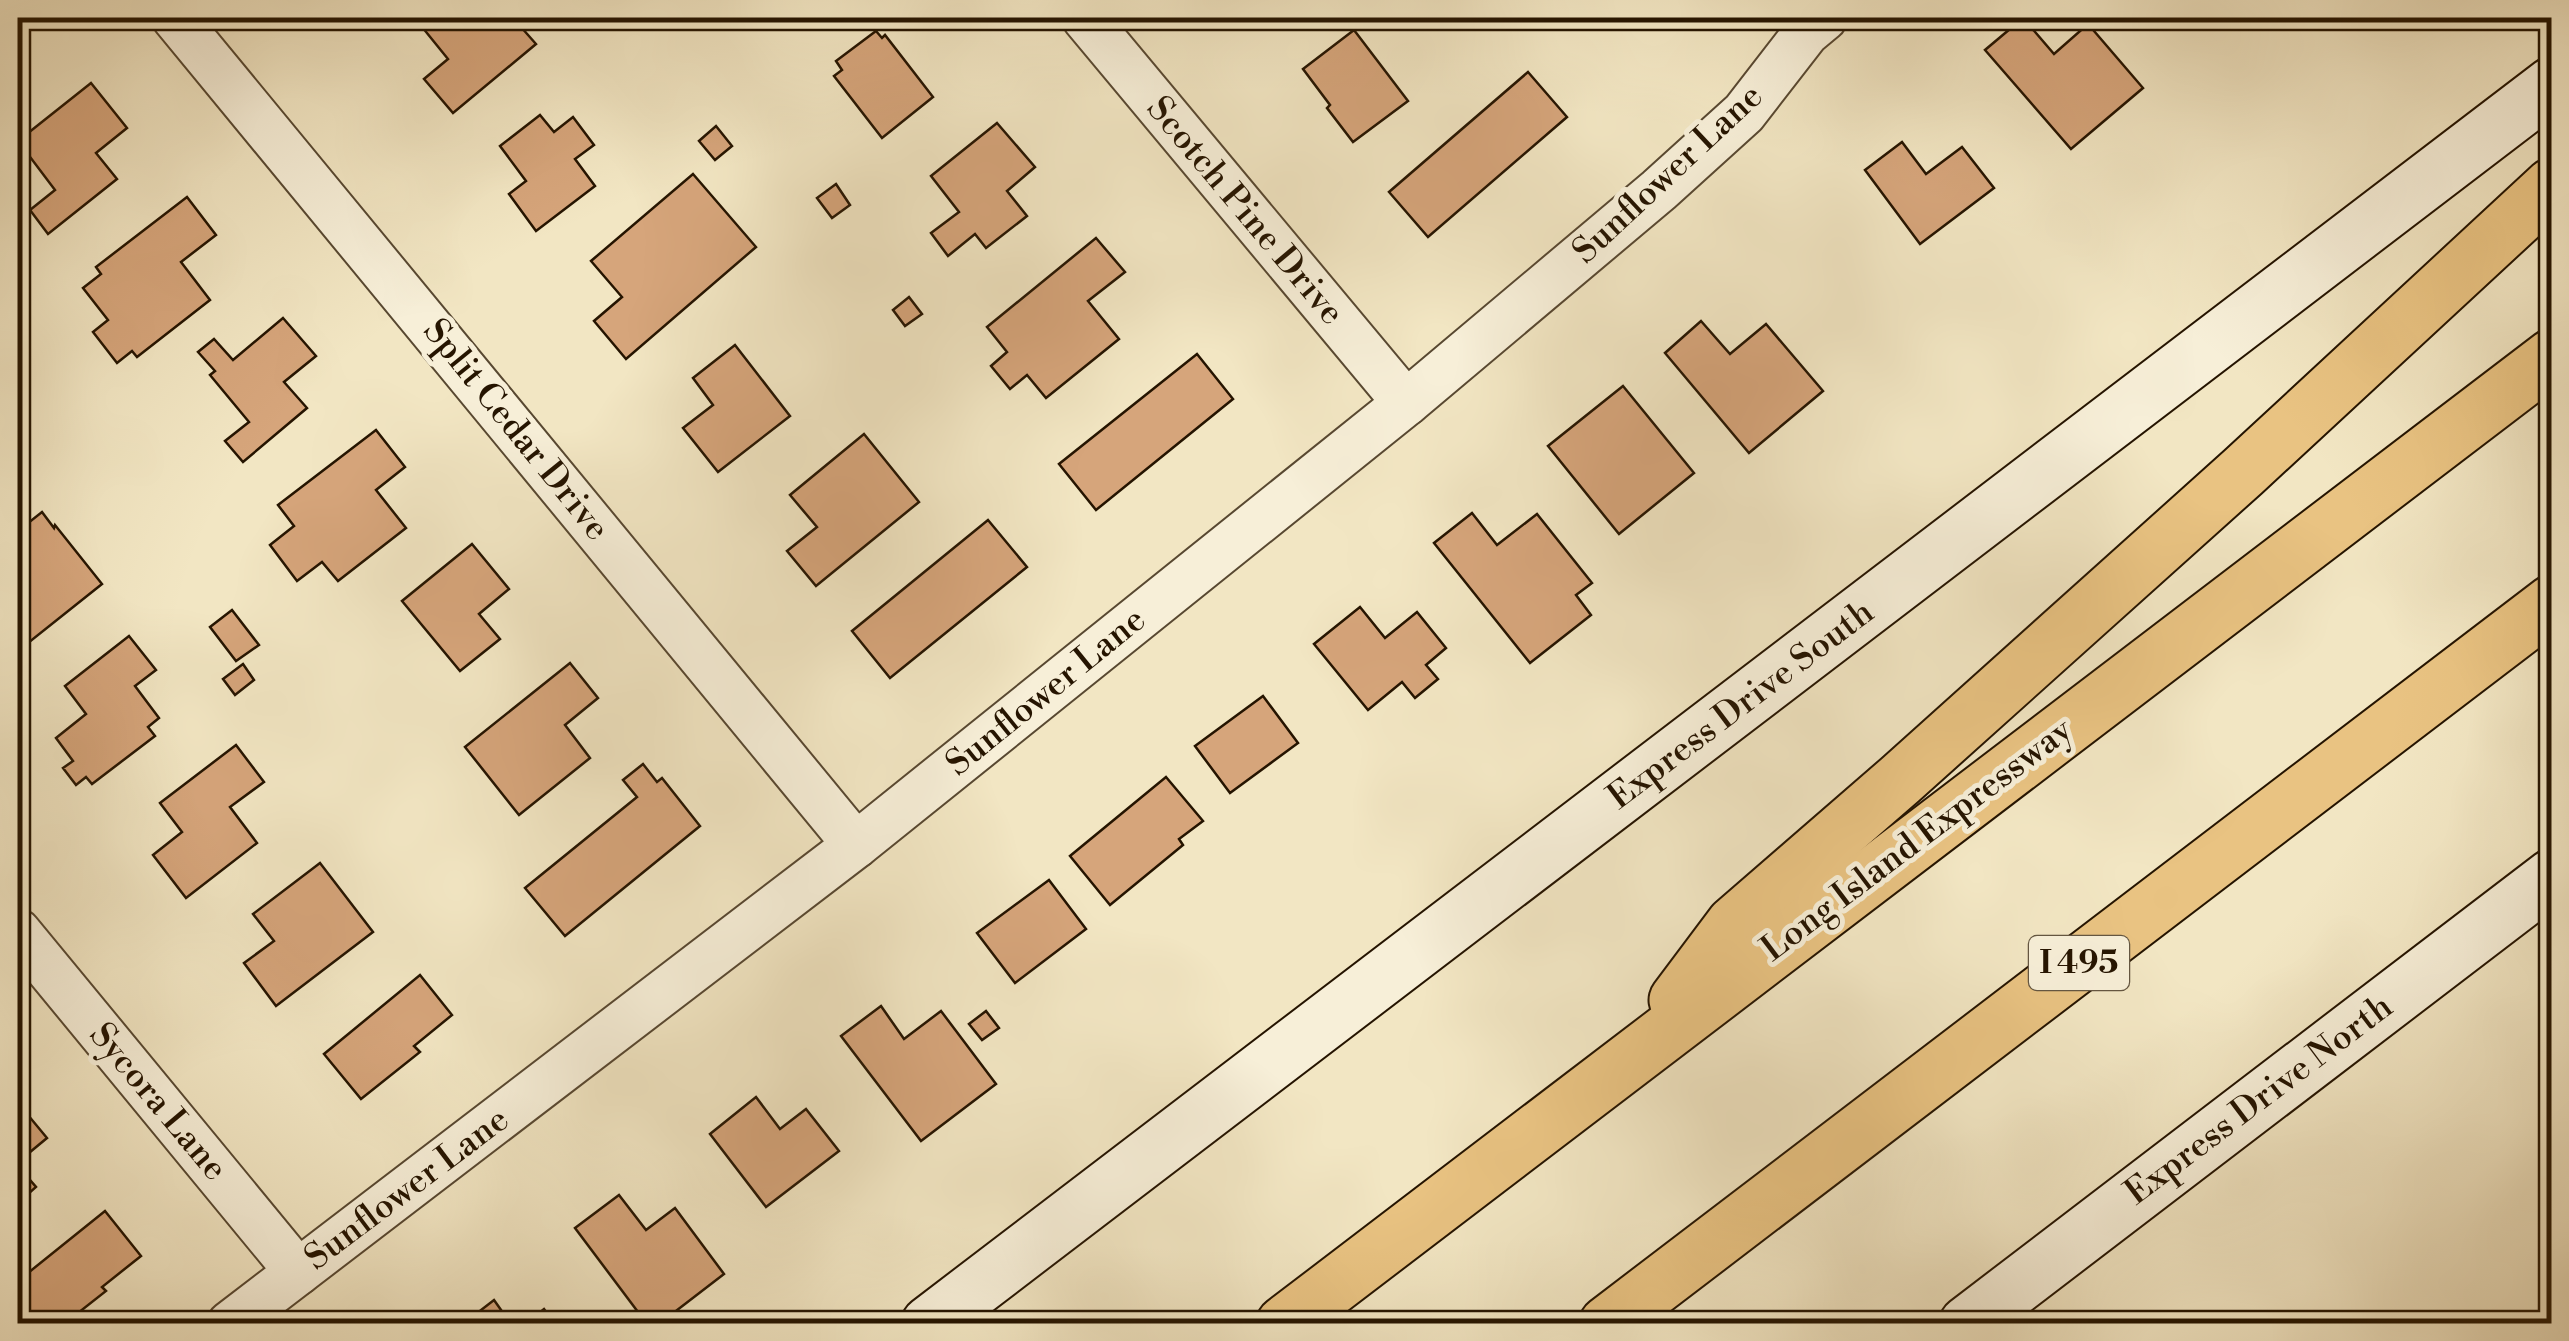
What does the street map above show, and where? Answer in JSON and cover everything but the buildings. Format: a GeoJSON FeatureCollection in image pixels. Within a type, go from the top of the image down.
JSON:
{"type":"FeatureCollection","features":[{"type":"Feature","properties":{"kind":"highway"},"geometry":{"type":"LineString","coordinates":[[1639,1051],[1734,924],[2243,472],[2552,186]]}},
{"type":"Feature","properties":{"kind":"highway","name":"Long Island Expressway"},"geometry":{"type":"LineString","coordinates":[[1284,1324],[2552,357]]}},
{"type":"Feature","properties":{"kind":"highway","name":"I 495"},"geometry":{"type":"LineString","coordinates":[[1608,1324],[2552,604]]}},
{"type":"Feature","properties":{"kind":"main road","name":"Express Drive South"},"geometry":{"type":"LineString","coordinates":[[930,1324],[2552,85]]}},
{"type":"Feature","properties":{"kind":"main road","name":"Express Drive North"},"geometry":{"type":"LineString","coordinates":[[1967,1324],[2552,877]]}},
{"type":"Feature","properties":{"kind":"street","name":"Split Cedar Drive"},"geometry":{"type":"LineString","coordinates":[[175,18],[856,844]]}},
{"type":"Feature","properties":{"kind":"street","name":"Scotch Pine Drive"},"geometry":{"type":"LineString","coordinates":[[1085,18],[1406,403]]}},
{"type":"Feature","properties":{"kind":"street","name":"Sunflower Lane"},"geometry":{"type":"LineString","coordinates":[[230,1324],[856,844],[1406,403],[1659,190],[1744,113],[1806,33],[1824,18]]}},
{"type":"Feature","properties":{"kind":"street","name":"Sycora Lane"},"geometry":{"type":"LineString","coordinates":[[18,932],[298,1272]]}}]}
